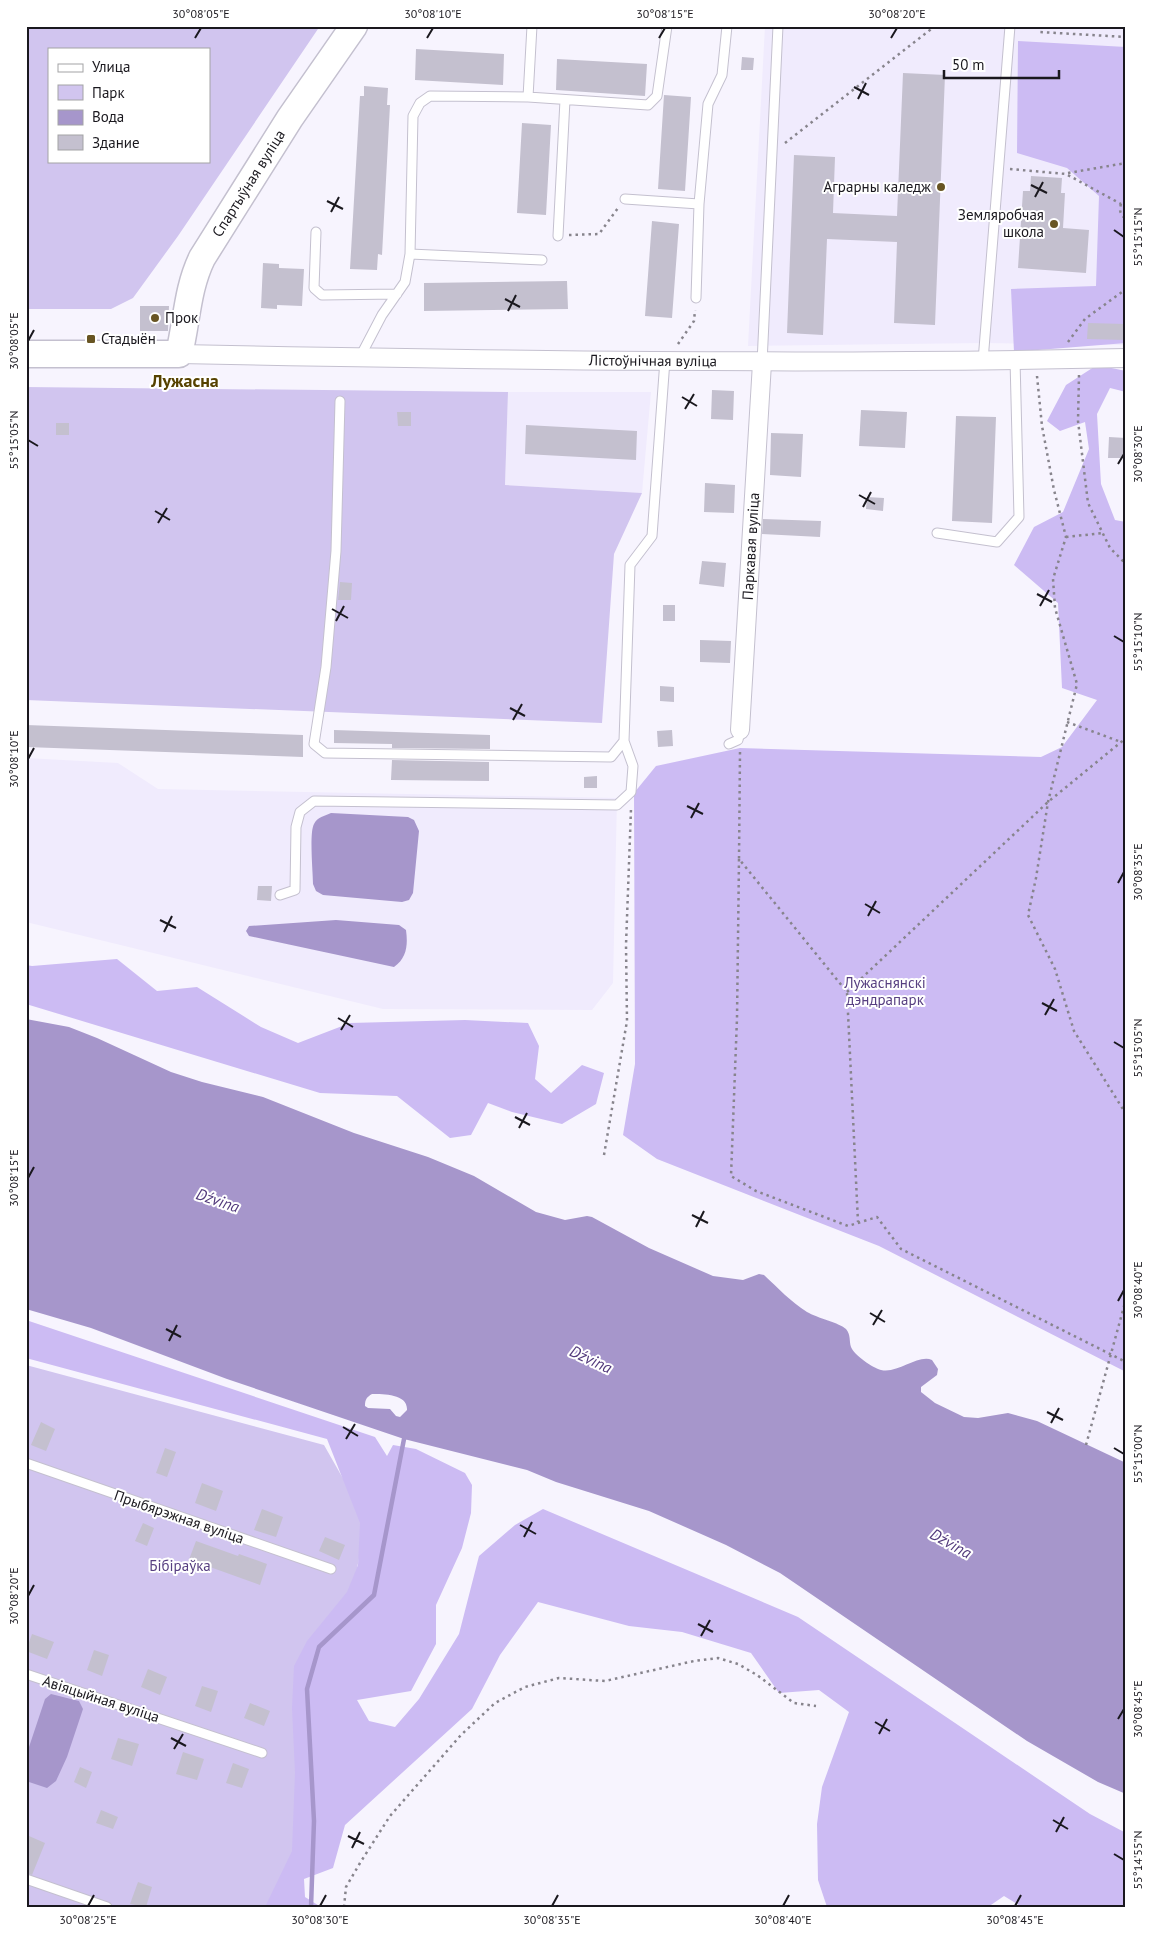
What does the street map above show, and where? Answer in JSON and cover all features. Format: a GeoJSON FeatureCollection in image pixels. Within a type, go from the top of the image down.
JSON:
{"type":"FeatureCollection","features":[{"type":"Feature","properties":{"kind":"street","name":"Спартыўная вуліца"},"geometry":{"type":"LineString","coordinates":[[178,354],[185,328],[188,295],[202,258],[290,118],[354,26]]}},
{"type":"Feature","properties":{"kind":"street"},"geometry":{"type":"LineString","coordinates":[[26,354],[178,354]]}},
{"type":"Feature","properties":{"kind":"street","name":"Лістоўнічная вуліца"},"geometry":{"type":"LineString","coordinates":[[178,354],[360,358],[665,360],[762,363],[1126,358]]}},
{"type":"Feature","properties":{"kind":"street","name":"Паркавая вуліца"},"geometry":{"type":"LineString","coordinates":[[740,730],[762,363]]}},
{"type":"Feature","properties":{"kind":"lane"},"geometry":{"type":"LineString","coordinates":[[528,97],[532,26]]}},
{"type":"Feature","properties":{"kind":"lane"},"geometry":{"type":"LineString","coordinates":[[360,358],[382,315],[405,282],[410,254],[414,116],[420,103],[430,96],[528,97],[648,105],[657,96],[667,26]]}},
{"type":"Feature","properties":{"kind":"lane"},"geometry":{"type":"LineString","coordinates":[[696,298],[699,204],[708,104],[722,75],[727,26]]}},
{"type":"Feature","properties":{"kind":"lane"},"geometry":{"type":"LineString","coordinates":[[762,363],[778,26]]}},
{"type":"Feature","properties":{"kind":"lane"},"geometry":{"type":"LineString","coordinates":[[983,361],[1010,26]]}},
{"type":"Feature","properties":{"kind":"lane"},"geometry":{"type":"LineString","coordinates":[[558,236],[565,100]]}},
{"type":"Feature","properties":{"kind":"lane"},"geometry":{"type":"LineString","coordinates":[[625,199],[699,204]]}},
{"type":"Feature","properties":{"kind":"lane"},"geometry":{"type":"LineString","coordinates":[[316,232],[314,288],[322,296],[397,294]]}},
{"type":"Feature","properties":{"kind":"lane"},"geometry":{"type":"LineString","coordinates":[[410,254],[542,260]]}},
{"type":"Feature","properties":{"kind":"lane"},"geometry":{"type":"LineString","coordinates":[[280,895],[296,890],[296,828],[300,812],[314,801],[617,805],[631,792],[633,766],[624,741],[630,565],[652,536],[665,360]]}},
{"type":"Feature","properties":{"kind":"lane"},"geometry":{"type":"LineString","coordinates":[[937,533],[997,542],[1019,517],[1015,360]]}},
{"type":"Feature","properties":{"kind":"lane"},"geometry":{"type":"LineString","coordinates":[[340,402],[336,551],[326,667],[314,744],[325,753],[611,758],[624,741]]}},
{"type":"Feature","properties":{"kind":"lane"},"geometry":{"type":"LineString","coordinates":[[729,744],[738,740],[740,730]]}},
{"type":"Feature","properties":{"kind":"lane","name":"Прыбярэжная вуліца"},"geometry":{"type":"LineString","coordinates":[[26,1463],[332,1570]]}},
{"type":"Feature","properties":{"kind":"lane","name":"Авіяцыйная вуліца"},"geometry":{"type":"LineString","coordinates":[[26,1674],[262,1753]]}},
{"type":"Feature","properties":{"kind":"lane"},"geometry":{"type":"LineString","coordinates":[[26,1879],[107,1907]]}},
{"type":"Feature","properties":{"kind":"path"},"geometry":{"type":"LineString","coordinates":[[772,153],[930,30],[932,26]]}},
{"type":"Feature","properties":{"kind":"path"},"geometry":{"type":"LineString","coordinates":[[1040,26],[1040,32],[1126,37]]}},
{"type":"Feature","properties":{"kind":"path"},"geometry":{"type":"LineString","coordinates":[[998,168],[1066,174],[1126,163]]}},
{"type":"Feature","properties":{"kind":"path"},"geometry":{"type":"LineString","coordinates":[[1066,174],[1121,204]]}},
{"type":"Feature","properties":{"kind":"path"},"geometry":{"type":"LineString","coordinates":[[558,236],[599,234],[625,199]]}},
{"type":"Feature","properties":{"kind":"path"},"geometry":{"type":"LineString","coordinates":[[1126,200],[1121,204],[1120,214],[1126,219]]}},
{"type":"Feature","properties":{"kind":"path"},"geometry":{"type":"LineString","coordinates":[[1056,360],[1085,319],[1126,289]]}},
{"type":"Feature","properties":{"kind":"path"},"geometry":{"type":"LineString","coordinates":[[665,360],[694,321],[696,298]]}},
{"type":"Feature","properties":{"kind":"path"},"geometry":{"type":"LineString","coordinates":[[1079,359],[1078,421],[1088,503],[1110,548],[1126,564]]}},
{"type":"Feature","properties":{"kind":"path"},"geometry":{"type":"LineString","coordinates":[[1035,360],[1042,426],[1054,490],[1066,537],[1053,579],[1055,608],[1077,684],[1048,802],[1028,915],[1055,969],[1074,1031],[1126,1114]]}},
{"type":"Feature","properties":{"kind":"path"},"geometry":{"type":"LineString","coordinates":[[1066,537],[1103,533]]}},
{"type":"Feature","properties":{"kind":"path"},"geometry":{"type":"LineString","coordinates":[[1068,722],[1122,742]]}},
{"type":"Feature","properties":{"kind":"path"},"geometry":{"type":"LineString","coordinates":[[740,730],[737,1018],[731,1176],[756,1191],[848,1226],[877,1216],[900,1249],[1126,1362]]}},
{"type":"Feature","properties":{"kind":"path"},"geometry":{"type":"LineString","coordinates":[[846,992],[1048,802],[1126,738]]}},
{"type":"Feature","properties":{"kind":"path"},"geometry":{"type":"LineString","coordinates":[[604,1155],[627,1021],[626,945],[632,828],[631,792]]}},
{"type":"Feature","properties":{"kind":"path"},"geometry":{"type":"LineString","coordinates":[[739,859],[846,992],[858,1222]]}},
{"type":"Feature","properties":{"kind":"path"},"geometry":{"type":"LineString","coordinates":[[1086,1445],[1126,1299]]}},
{"type":"Feature","properties":{"kind":"path"},"geometry":{"type":"LineString","coordinates":[[344,1907],[346,1887],[390,1816],[461,1735],[495,1703],[525,1687],[559,1678],[605,1681],[694,1661],[718,1658],[738,1664],[757,1675],[794,1703],[816,1706]]}},
{"type":"Feature","properties":{"kind":"shaded area","name":"Аграрны каледж"},"geometry":{"type":"Polygon","coordinates":[[[765,26],[873,26],[930,30],[971,26],[1126,26],[1126,345],[984,343],[748,346],[765,26]]]}},
{"type":"Feature","properties":{"kind":"shaded area"},"geometry":{"type":"Polygon","coordinates":[[[508,392],[651,392],[642,493],[505,485],[508,392]]]}},
{"type":"Feature","properties":{"kind":"shaded area"},"geometry":{"type":"Polygon","coordinates":[[[26,758],[118,763],[158,789],[617,798],[613,983],[592,1010],[383,1009],[26,922],[26,758]]]}},
{"type":"Feature","properties":{"kind":"green space"},"geometry":{"type":"Polygon","coordinates":[[[26,26],[320,26],[178,236],[133,298],[111,309],[26,309],[26,26]]]}},
{"type":"Feature","properties":{"kind":"green space"},"geometry":{"type":"Polygon","coordinates":[[[1018,41],[1126,47],[1126,343],[1014,352],[1011,289],[1096,286],[1099,196],[1067,168],[1017,153],[1018,41]]]}},
{"type":"Feature","properties":{"kind":"green space","name":"Лужаснянскі дэндрапарк"},"geometry":{"type":"Polygon","coordinates":[[[1097,365],[1126,371],[1126,392],[1110,388],[1097,414],[1101,484],[1115,520],[1126,522],[1126,1372],[879,1246],[657,1159],[623,1135],[635,1064],[634,793],[656,766],[740,748],[1041,757],[1062,747],[1097,700],[1062,688],[1058,603],[1014,565],[1034,527],[1063,512],[1089,449],[1085,422],[1060,431],[1047,421],[1066,385],[1097,365]]]}},
{"type":"Feature","properties":{"kind":"green space"},"geometry":{"type":"Polygon","coordinates":[[[26,387],[508,392],[505,485],[642,493],[614,554],[602,723],[26,700],[26,387]]]}},
{"type":"Feature","properties":{"kind":"green space"},"geometry":{"type":"Polygon","coordinates":[[[117,959],[157,991],[197,987],[261,1027],[298,1043],[350,1023],[465,1020],[528,1023],[539,1046],[535,1079],[551,1093],[582,1065],[604,1073],[596,1104],[562,1124],[512,1112],[488,1103],[471,1135],[450,1138],[397,1096],[320,1093],[26,1004],[26,965],[117,959]]]}},
{"type":"Feature","properties":{"kind":"green space"},"geometry":{"type":"Polygon","coordinates":[[[26,1320],[375,1437],[387,1456],[393,1445],[416,1449],[465,1473],[472,1485],[471,1513],[462,1548],[436,1605],[436,1644],[411,1691],[357,1700],[369,1721],[395,1727],[419,1699],[459,1634],[479,1556],[515,1525],[543,1509],[798,1617],[1090,1814],[1126,1833],[1126,1907],[1022,1907],[1004,1896],[988,1907],[827,1907],[818,1880],[817,1824],[822,1787],[849,1712],[819,1690],[779,1693],[751,1653],[682,1632],[629,1626],[538,1602],[500,1655],[472,1709],[345,1825],[333,1868],[304,1879],[305,1897],[321,1907],[265,1907],[292,1851],[295,1773],[292,1708],[294,1666],[307,1641],[347,1592],[358,1565],[360,1523],[327,1439],[26,1358],[26,1320]]]}},
{"type":"Feature","properties":{"kind":"green space","name":"Бібіраўка"},"geometry":{"type":"Polygon","coordinates":[[[26,1365],[324,1445],[366,1519],[296,1907],[26,1907],[26,1365]]]}},
{"type":"Feature","properties":{"kind":"water"},"geometry":{"type":"Polygon","coordinates":[[[331,813],[408,817],[414,820],[419,831],[413,893],[409,900],[402,902],[323,895],[316,891],[313,884],[311,844],[313,829],[317,820],[331,813]]]}},
{"type":"Feature","properties":{"kind":"water"},"geometry":{"type":"Polygon","coordinates":[[[336,920],[399,925],[406,930],[407,941],[406,951],[402,960],[394,967],[249,936],[246,931],[249,926],[336,920]]]}},
{"type":"Feature","properties":{"kind":"water","name":"Dźvina"},"geometry":{"type":"Polygon","coordinates":[[[26,1019],[69,1027],[171,1072],[202,1082],[263,1097],[354,1133],[428,1157],[474,1176],[536,1212],[565,1220],[587,1216],[592,1217],[649,1248],[713,1276],[743,1280],[759,1274],[764,1275],[807,1312],[846,1329],[853,1350],[873,1367],[887,1370],[921,1360],[932,1360],[938,1369],[937,1375],[921,1387],[921,1392],[935,1403],[964,1417],[978,1418],[1008,1413],[1037,1421],[1126,1463],[1126,1794],[1098,1782],[1027,1741],[780,1573],[726,1545],[649,1511],[556,1482],[527,1470],[404,1439],[227,1379],[91,1328],[26,1309],[26,1019]],[[372,1394],[365,1402],[365,1406],[368,1408],[390,1409],[396,1416],[400,1417],[407,1410],[404,1401],[400,1398],[372,1394]]]}},
{"type":"Feature","properties":{"kind":"water"},"geometry":{"type":"Polygon","coordinates":[[[51,1694],[79,1701],[83,1709],[67,1757],[56,1781],[47,1788],[26,1781],[26,1756],[45,1699],[51,1694]]]}},
{"type":"Feature","properties":{"kind":"building"},"geometry":{"type":"Polygon","coordinates":[[[416,49],[504,54],[503,85],[415,80],[416,49]]]}},
{"type":"Feature","properties":{"kind":"building"},"geometry":{"type":"Polygon","coordinates":[[[742,57],[754,58],[753,70],[741,70],[742,57]]]}},
{"type":"Feature","properties":{"kind":"building"},"geometry":{"type":"Polygon","coordinates":[[[557,59],[647,64],[645,96],[556,90],[557,59]]]}},
{"type":"Feature","properties":{"kind":"building"},"geometry":{"type":"Polygon","coordinates":[[[903,73],[945,75],[935,325],[894,323],[897,242],[827,239],[823,335],[787,333],[794,155],[835,157],[833,213],[897,216],[903,73]]]}},
{"type":"Feature","properties":{"kind":"building"},"geometry":{"type":"Polygon","coordinates":[[[364,86],[388,88],[387,105],[390,105],[382,255],[378,254],[377,270],[350,269],[360,96],[364,96],[364,86]]]}},
{"type":"Feature","properties":{"kind":"building"},"geometry":{"type":"Polygon","coordinates":[[[664,95],[691,97],[685,191],[658,189],[664,95]]]}},
{"type":"Feature","properties":{"kind":"building"},"geometry":{"type":"Polygon","coordinates":[[[522,123],[551,125],[546,215],[517,213],[522,123]]]}},
{"type":"Feature","properties":{"kind":"building"},"geometry":{"type":"Polygon","coordinates":[[[1031,176],[1062,178],[1061,193],[1065,193],[1063,228],[1089,230],[1086,273],[1018,268],[1023,191],[1030,191],[1031,176]]]}},
{"type":"Feature","properties":{"kind":"building"},"geometry":{"type":"Polygon","coordinates":[[[652,221],[679,224],[672,318],[645,316],[652,221]]]}},
{"type":"Feature","properties":{"kind":"building"},"geometry":{"type":"Polygon","coordinates":[[[263,263],[279,264],[279,268],[304,269],[302,306],[277,305],[277,309],[261,308],[263,263]]]}},
{"type":"Feature","properties":{"kind":"building"},"geometry":{"type":"Polygon","coordinates":[[[567,281],[568,309],[424,311],[424,283],[567,281]]]}},
{"type":"Feature","properties":{"kind":"building","name":"Прок"},"geometry":{"type":"Polygon","coordinates":[[[140,306],[169,306],[168,331],[140,331],[140,306]]]}},
{"type":"Feature","properties":{"kind":"building"},"geometry":{"type":"Polygon","coordinates":[[[1088,323],[1126,324],[1126,340],[1087,339],[1088,323]]]}},
{"type":"Feature","properties":{"kind":"building"},"geometry":{"type":"Polygon","coordinates":[[[712,390],[734,391],[733,420],[711,419],[712,390]]]}},
{"type":"Feature","properties":{"kind":"building"},"geometry":{"type":"Polygon","coordinates":[[[861,410],[907,412],[905,448],[859,446],[861,410]]]}},
{"type":"Feature","properties":{"kind":"building"},"geometry":{"type":"Polygon","coordinates":[[[397,412],[411,412],[411,426],[398,426],[397,412]]]}},
{"type":"Feature","properties":{"kind":"building"},"geometry":{"type":"Polygon","coordinates":[[[956,416],[996,417],[992,523],[952,521],[956,416]]]}},
{"type":"Feature","properties":{"kind":"building"},"geometry":{"type":"Polygon","coordinates":[[[56,423],[69,423],[69,435],[56,435],[56,423]]]}},
{"type":"Feature","properties":{"kind":"building"},"geometry":{"type":"Polygon","coordinates":[[[526,425],[637,431],[636,460],[525,454],[526,425]]]}},
{"type":"Feature","properties":{"kind":"building"},"geometry":{"type":"Polygon","coordinates":[[[771,433],[803,434],[801,477],[770,475],[771,433]]]}},
{"type":"Feature","properties":{"kind":"building"},"geometry":{"type":"Polygon","coordinates":[[[1109,437],[1126,438],[1126,458],[1108,458],[1109,437]]]}},
{"type":"Feature","properties":{"kind":"building"},"geometry":{"type":"Polygon","coordinates":[[[705,483],[735,485],[734,513],[704,512],[705,483]]]}},
{"type":"Feature","properties":{"kind":"building"},"geometry":{"type":"Polygon","coordinates":[[[867,497],[884,498],[883,511],[866,509],[867,497]]]}},
{"type":"Feature","properties":{"kind":"building"},"geometry":{"type":"Polygon","coordinates":[[[763,519],[821,521],[820,537],[762,534],[763,519]]]}},
{"type":"Feature","properties":{"kind":"building"},"geometry":{"type":"Polygon","coordinates":[[[702,561],[726,563],[724,587],[699,584],[702,561]]]}},
{"type":"Feature","properties":{"kind":"building"},"geometry":{"type":"Polygon","coordinates":[[[340,582],[352,583],[351,600],[338,600],[340,582]]]}},
{"type":"Feature","properties":{"kind":"building"},"geometry":{"type":"Polygon","coordinates":[[[663,605],[675,605],[675,621],[663,621],[663,605]]]}},
{"type":"Feature","properties":{"kind":"building"},"geometry":{"type":"Polygon","coordinates":[[[700,640],[731,641],[730,663],[700,662],[700,640]]]}},
{"type":"Feature","properties":{"kind":"building"},"geometry":{"type":"Polygon","coordinates":[[[660,686],[674,687],[674,702],[660,701],[660,686]]]}},
{"type":"Feature","properties":{"kind":"building"},"geometry":{"type":"Polygon","coordinates":[[[26,725],[303,735],[303,757],[26,747],[26,725]]]}},
{"type":"Feature","properties":{"kind":"building"},"geometry":{"type":"Polygon","coordinates":[[[334,730],[490,735],[490,749],[392,748],[392,744],[334,743],[334,730]]]}},
{"type":"Feature","properties":{"kind":"building"},"geometry":{"type":"Polygon","coordinates":[[[672,730],[673,746],[658,747],[657,731],[672,730]]]}},
{"type":"Feature","properties":{"kind":"building"},"geometry":{"type":"Polygon","coordinates":[[[392,760],[489,762],[489,781],[391,780],[392,760]]]}},
{"type":"Feature","properties":{"kind":"building"},"geometry":{"type":"Polygon","coordinates":[[[597,776],[597,788],[584,788],[584,777],[597,776]]]}},
{"type":"Feature","properties":{"kind":"building"},"geometry":{"type":"Polygon","coordinates":[[[258,886],[272,886],[271,901],[257,900],[258,886]]]}},
{"type":"Feature","properties":{"kind":"building"},"geometry":{"type":"Polygon","coordinates":[[[41,1422],[55,1429],[46,1451],[31,1445],[41,1422]]]}},
{"type":"Feature","properties":{"kind":"building"},"geometry":{"type":"Polygon","coordinates":[[[165,1448],[176,1452],[167,1477],[156,1473],[165,1448]]]}},
{"type":"Feature","properties":{"kind":"building"},"geometry":{"type":"Polygon","coordinates":[[[202,1483],[223,1491],[216,1511],[195,1503],[202,1483]]]}},
{"type":"Feature","properties":{"kind":"building"},"geometry":{"type":"Polygon","coordinates":[[[262,1509],[283,1517],[276,1537],[254,1530],[262,1509]]]}},
{"type":"Feature","properties":{"kind":"building"},"geometry":{"type":"Polygon","coordinates":[[[143,1523],[154,1528],[147,1546],[135,1541],[143,1523]]]}},
{"type":"Feature","properties":{"kind":"building"},"geometry":{"type":"Polygon","coordinates":[[[325,1537],[345,1545],[339,1560],[319,1551],[325,1537]]]}},
{"type":"Feature","properties":{"kind":"building"},"geometry":{"type":"Polygon","coordinates":[[[196,1541],[267,1564],[260,1585],[210,1567],[208,1573],[187,1565],[196,1541]]]}},
{"type":"Feature","properties":{"kind":"building"},"geometry":{"type":"Polygon","coordinates":[[[32,1634],[54,1642],[47,1659],[26,1651],[32,1634]]]}},
{"type":"Feature","properties":{"kind":"building"},"geometry":{"type":"Polygon","coordinates":[[[94,1650],[109,1655],[102,1676],[87,1670],[94,1650]]]}},
{"type":"Feature","properties":{"kind":"building"},"geometry":{"type":"Polygon","coordinates":[[[148,1669],[167,1677],[160,1695],[141,1687],[148,1669]]]}},
{"type":"Feature","properties":{"kind":"building"},"geometry":{"type":"Polygon","coordinates":[[[202,1686],[218,1691],[211,1712],[195,1706],[202,1686]]]}},
{"type":"Feature","properties":{"kind":"building"},"geometry":{"type":"Polygon","coordinates":[[[250,1703],[270,1711],[264,1726],[244,1718],[250,1703]]]}},
{"type":"Feature","properties":{"kind":"building"},"geometry":{"type":"Polygon","coordinates":[[[118,1738],[139,1744],[132,1766],[111,1759],[118,1738]]]}},
{"type":"Feature","properties":{"kind":"building"},"geometry":{"type":"Polygon","coordinates":[[[183,1752],[204,1759],[197,1780],[176,1774],[183,1752]]]}},
{"type":"Feature","properties":{"kind":"building"},"geometry":{"type":"Polygon","coordinates":[[[233,1763],[249,1769],[242,1788],[226,1783],[233,1763]]]}},
{"type":"Feature","properties":{"kind":"building"},"geometry":{"type":"Polygon","coordinates":[[[80,1767],[92,1772],[86,1788],[74,1782],[80,1767]]]}},
{"type":"Feature","properties":{"kind":"building"},"geometry":{"type":"Polygon","coordinates":[[[101,1810],[118,1817],[113,1829],[96,1823],[101,1810]]]}},
{"type":"Feature","properties":{"kind":"building"},"geometry":{"type":"Polygon","coordinates":[[[29,1836],[45,1843],[32,1875],[26,1873],[26,1844],[29,1836]]]}},
{"type":"Feature","properties":{"kind":"building"},"geometry":{"type":"Polygon","coordinates":[[[138,1882],[152,1887],[146,1907],[130,1904],[138,1882]]]}},
{"type":"Feature","properties":{"kind":"waterway"},"geometry":{"type":"LineString","coordinates":[[311,1907],[314,1821],[307,1689],[319,1647],[374,1595],[404,1439],[407,1435]]}},
{"type":"Feature","properties":{"kind":"place","name":"Аграрны каледж"},"geometry":{"type":"Point","coordinates":[941,187]}},
{"type":"Feature","properties":{"kind":"place","name":"Земляробчая школа"},"geometry":{"type":"Point","coordinates":[1054,224]}},
{"type":"Feature","properties":{"kind":"place","name":"Прок"},"geometry":{"type":"Point","coordinates":[155,318]}},
{"type":"Feature","properties":{"kind":"place","name":"Стадыён"},"geometry":{"type":"Point","coordinates":[91,339]}},
{"type":"Feature","properties":{"kind":"district","name":"Лужасна"},"geometry":{"type":"Point","coordinates":[185,381]}}]}
